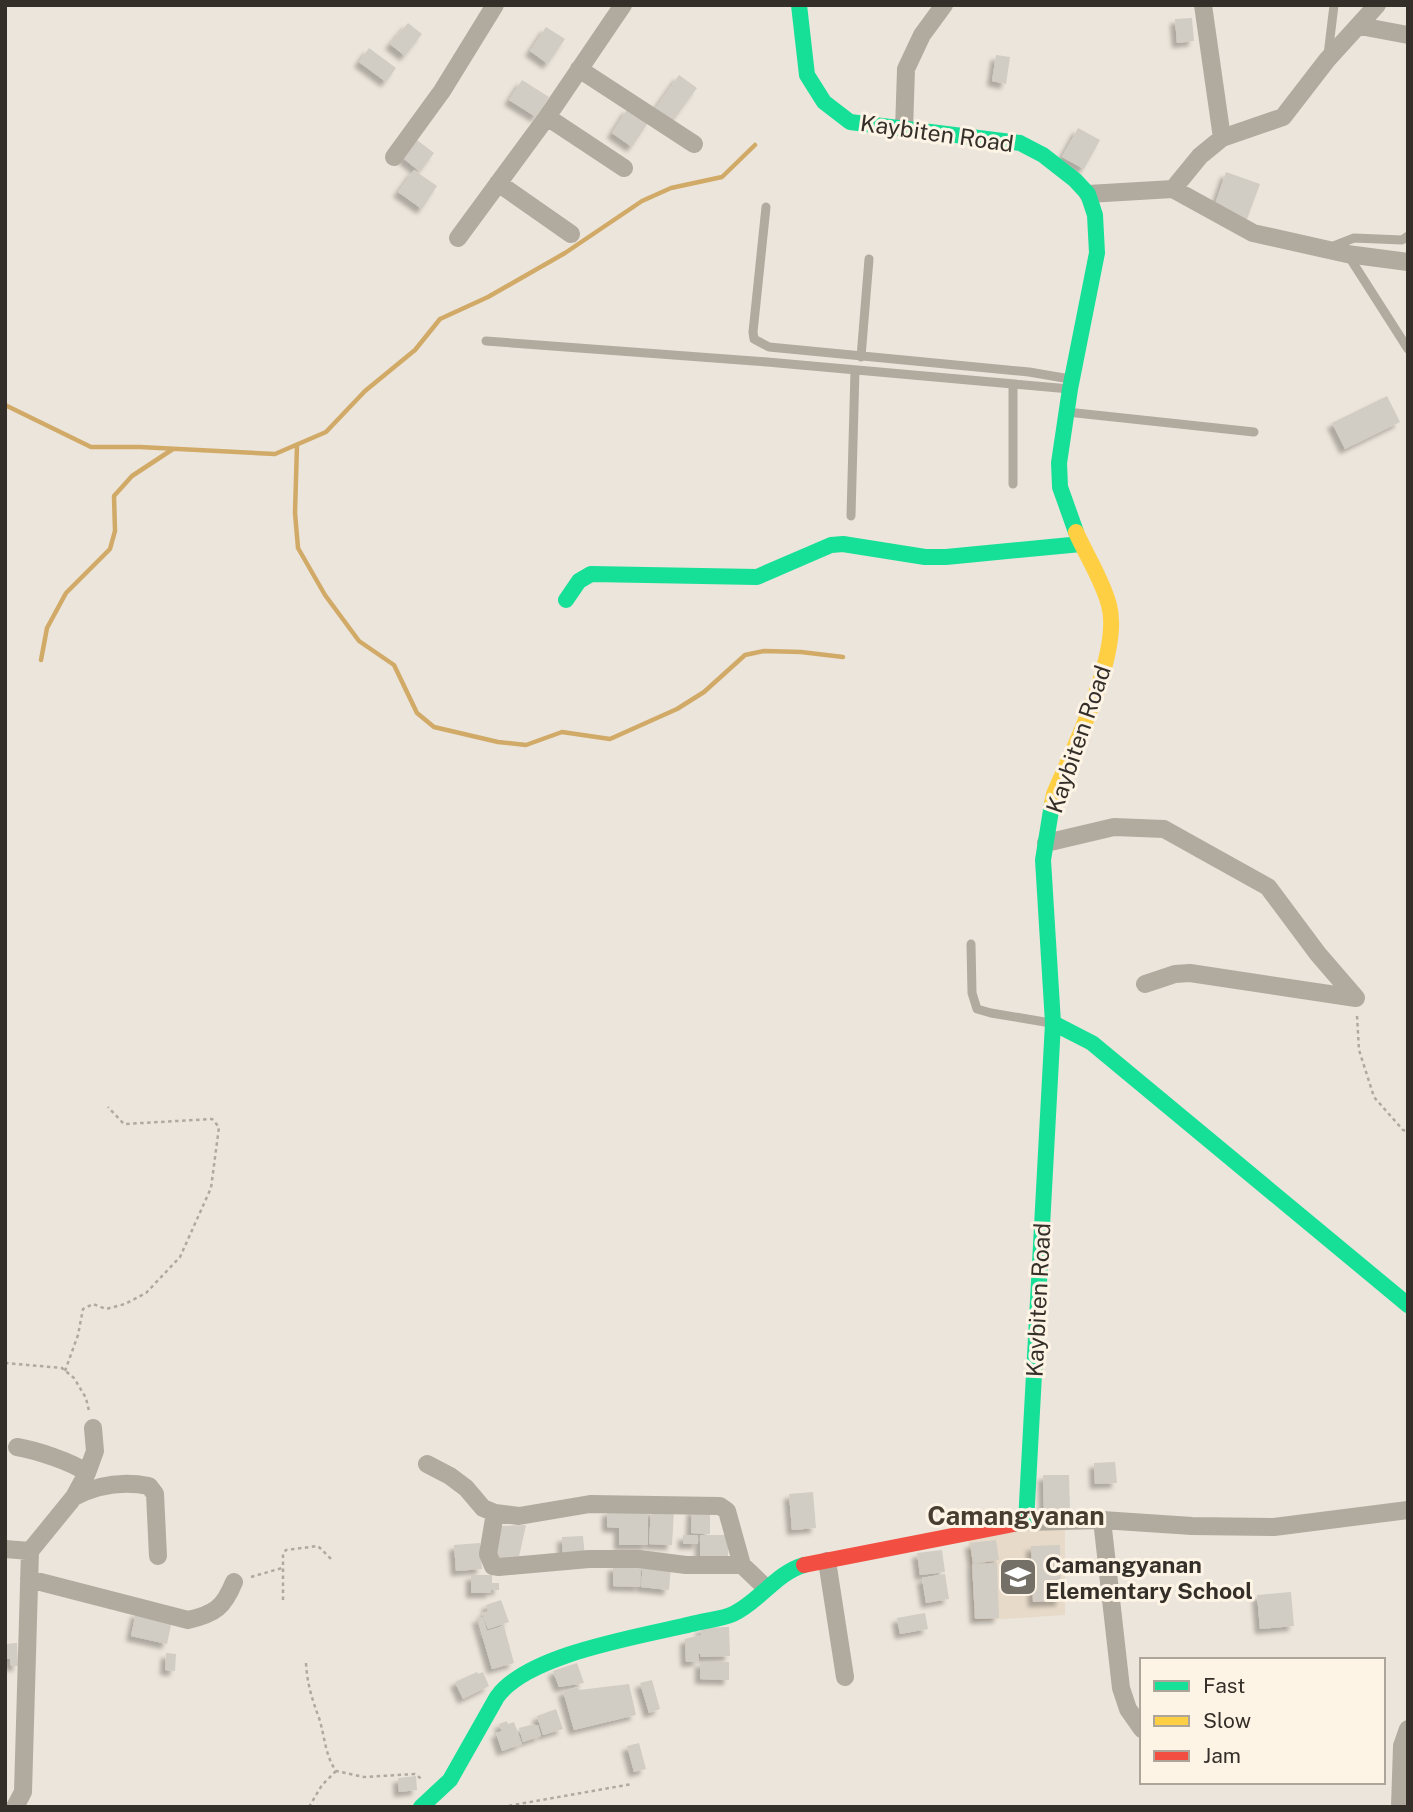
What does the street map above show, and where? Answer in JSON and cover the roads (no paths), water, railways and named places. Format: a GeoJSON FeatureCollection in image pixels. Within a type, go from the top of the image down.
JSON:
{"type":"FeatureCollection","features":[{"type":"Feature","properties":{"kind":"street"},"geometry":{"type":"LineString","coordinates":[[394,157],[442,91],[495,5]]}},
{"type":"Feature","properties":{"kind":"street"},"geometry":{"type":"LineString","coordinates":[[458,238],[547,117],[623,5]]}},
{"type":"Feature","properties":{"kind":"street"},"geometry":{"type":"LineString","coordinates":[[904,130],[906,69],[922,35],[944,5]]}},
{"type":"Feature","properties":{"kind":"street"},"geometry":{"type":"LineString","coordinates":[[1203,5],[1222,138]]}},
{"type":"Feature","properties":{"kind":"street"},"geometry":{"type":"LineString","coordinates":[[1173,189],[1200,156],[1222,138],[1283,117],[1328,60],[1377,5]]}},
{"type":"Feature","properties":{"kind":"street","name":"Kaybiten Road"},"geometry":{"type":"LineString","coordinates":[[798,6],[807,75],[824,102],[850,122],[1020,143],[1043,155],[1075,180],[1088,194],[1095,215],[1097,253],[1071,384],[1059,463],[1060,487],[1081,544],[1097,572],[1110,608],[1110,641],[1095,695],[1054,794],[1043,860],[1053,1023],[1026,1522]]}},
{"type":"Feature","properties":{"kind":"street"},"geometry":{"type":"LineString","coordinates":[[1360,26],[1408,35]]}},
{"type":"Feature","properties":{"kind":"street"},"geometry":{"type":"LineString","coordinates":[[579,69],[694,144]]}},
{"type":"Feature","properties":{"kind":"street"},"geometry":{"type":"LineString","coordinates":[[547,117],[624,168]]}},
{"type":"Feature","properties":{"kind":"street"},"geometry":{"type":"LineString","coordinates":[[498,183],[571,234]]}},
{"type":"Feature","properties":{"kind":"street"},"geometry":{"type":"LineString","coordinates":[[1088,194],[1173,189],[1253,233],[1347,254],[1408,261]]}},
{"type":"Feature","properties":{"kind":"street"},"geometry":{"type":"LineString","coordinates":[[566,600],[575,582],[592,574],[757,577],[831,545],[855,545],[946,558],[1081,544]]}},
{"type":"Feature","properties":{"kind":"street"},"geometry":{"type":"LineString","coordinates":[[1046,843],[1114,827],[1164,829],[1268,887],[1318,954],[1356,998],[1190,973],[1175,974],[1145,984]]}},
{"type":"Feature","properties":{"kind":"street"},"geometry":{"type":"LineString","coordinates":[[1053,1023],[1093,1043],[1408,1305]]}},
{"type":"Feature","properties":{"kind":"street"},"geometry":{"type":"LineString","coordinates":[[15,1807],[23,1792],[30,1551],[74,1497],[87,1473],[96,1451],[93,1428]]}},
{"type":"Feature","properties":{"kind":"street"},"geometry":{"type":"LineString","coordinates":[[17,1447],[31,1449],[79,1466],[87,1473]]}},
{"type":"Feature","properties":{"kind":"street"},"geometry":{"type":"LineString","coordinates":[[427,1464],[450,1476],[466,1488],[483,1507],[495,1513],[519,1516],[590,1504],[720,1506],[727,1511],[742,1565],[765,1587]]}},
{"type":"Feature","properties":{"kind":"street"},"geometry":{"type":"LineString","coordinates":[[74,1497],[109,1485],[149,1486],[155,1494],[158,1556]]}},
{"type":"Feature","properties":{"kind":"street"},"geometry":{"type":"LineString","coordinates":[[421,1807],[457,1769],[497,1697],[504,1687],[515,1679],[550,1661],[578,1652],[732,1614],[780,1576],[800,1566],[1026,1522],[1102,1521],[1274,1527],[1408,1510]]}},
{"type":"Feature","properties":{"kind":"street"},"geometry":{"type":"LineString","coordinates":[[495,1513],[488,1554],[492,1566],[589,1559],[639,1559],[686,1565],[742,1565]]}},
{"type":"Feature","properties":{"kind":"street"},"geometry":{"type":"LineString","coordinates":[[1102,1521],[1121,1688],[1128,1709],[1140,1726]]}},
{"type":"Feature","properties":{"kind":"street"},"geometry":{"type":"LineString","coordinates":[[5,1549],[30,1551]]}},
{"type":"Feature","properties":{"kind":"street"},"geometry":{"type":"LineString","coordinates":[[827,1561],[845,1677]]}},
{"type":"Feature","properties":{"kind":"street"},"geometry":{"type":"LineString","coordinates":[[29,1579],[188,1620],[208,1615],[227,1601],[234,1582]]}},
{"type":"Feature","properties":{"kind":"street"},"geometry":{"type":"LineString","coordinates":[[1400,1807],[1402,1746],[1408,1729]]}},
{"type":"Feature","properties":{"kind":"lane"},"geometry":{"type":"LineString","coordinates":[[1328,60],[1334,5]]}},
{"type":"Feature","properties":{"kind":"lane"},"geometry":{"type":"LineString","coordinates":[[766,207],[754,339],[760,344],[861,357],[1029,372],[1071,384]]}},
{"type":"Feature","properties":{"kind":"lane"},"geometry":{"type":"LineString","coordinates":[[1326,249],[1354,238],[1402,240],[1408,236]]}},
{"type":"Feature","properties":{"kind":"lane"},"geometry":{"type":"LineString","coordinates":[[1347,254],[1408,349]]}},
{"type":"Feature","properties":{"kind":"lane"},"geometry":{"type":"LineString","coordinates":[[861,357],[869,259]]}},
{"type":"Feature","properties":{"kind":"lane"},"geometry":{"type":"LineString","coordinates":[[486,341],[1013,384],[1071,384]]}},
{"type":"Feature","properties":{"kind":"lane"},"geometry":{"type":"LineString","coordinates":[[851,516],[855,370]]}},
{"type":"Feature","properties":{"kind":"lane"},"geometry":{"type":"LineString","coordinates":[[1013,384],[1013,484]]}},
{"type":"Feature","properties":{"kind":"lane"},"geometry":{"type":"LineString","coordinates":[[1066,412],[1254,432]]}},
{"type":"Feature","properties":{"kind":"lane"},"geometry":{"type":"LineString","coordinates":[[971,944],[972,993],[977,1009],[1053,1023]]}},
{"type":"Feature","properties":{"kind":"waterway"},"geometry":{"type":"LineString","coordinates":[[5,405],[91,447],[275,454],[326,432],[365,391],[415,350],[440,319],[488,297],[565,253],[642,201],[671,188],[722,177],[755,145]]}},
{"type":"Feature","properties":{"kind":"waterway"},"geometry":{"type":"LineString","coordinates":[[297,445],[295,513],[298,548],[325,595],[359,641],[394,665],[417,713],[434,727],[498,742],[526,745],[562,732],[610,739],[677,709],[704,692],[745,655],[764,651],[843,657]]}},
{"type":"Feature","properties":{"kind":"waterway"},"geometry":{"type":"LineString","coordinates":[[41,660],[47,628],[66,593],[110,549],[115,531],[114,496],[132,476],[173,449]]}},
{"type":"Feature","properties":{"kind":"place","name":"Camangyanan Elementary School"},"geometry":{"type":"Point","coordinates":[1018,1577]}},
{"type":"Feature","properties":{"kind":"district","name":"Camangyanan"},"geometry":{"type":"Point","coordinates":[1016,1515]}}]}
